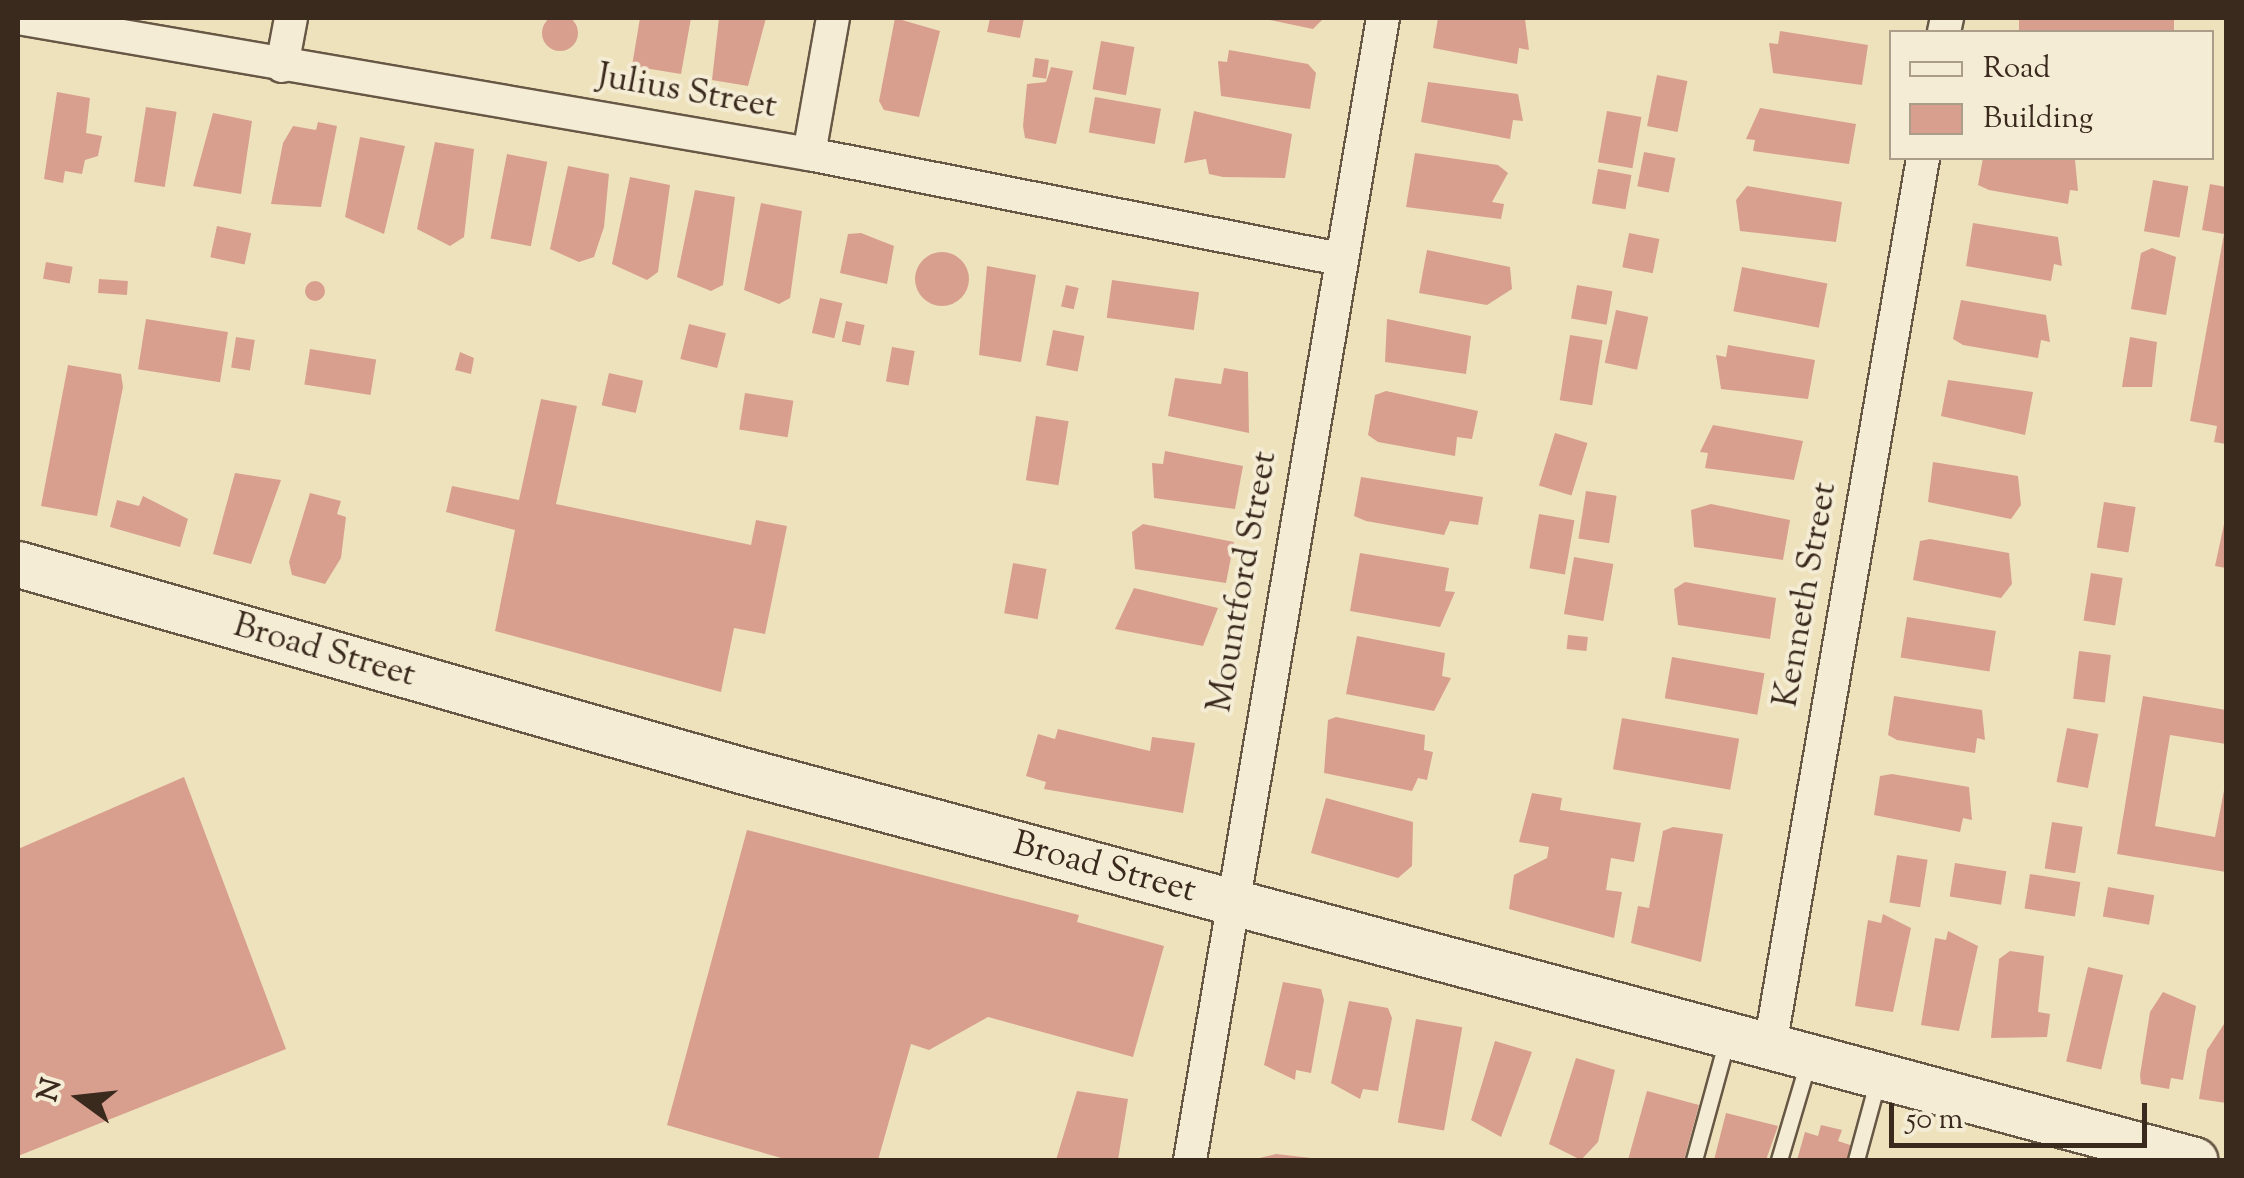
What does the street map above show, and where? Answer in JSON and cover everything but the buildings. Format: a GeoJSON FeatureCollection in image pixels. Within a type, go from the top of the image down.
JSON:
{"type":"FeatureCollection","features":[{"type":"Feature","properties":{"kind":"main road","name":"Broad Street"},"geometry":{"type":"LineString","coordinates":[[18,564],[1230,904],[2194,1160]]}},
{"type":"Feature","properties":{"kind":"street","name":"Julius Street"},"geometry":{"type":"LineString","coordinates":[[18,18],[810,154],[1340,259]]}},
{"type":"Feature","properties":{"kind":"street"},"geometry":{"type":"LineString","coordinates":[[282,66],[290,18]]}},
{"type":"Feature","properties":{"kind":"street"},"geometry":{"type":"LineString","coordinates":[[810,154],[834,18]]}},
{"type":"Feature","properties":{"kind":"street","name":"Mountford Street"},"geometry":{"type":"LineString","coordinates":[[1190,1160],[1230,904],[1383,18]]}},
{"type":"Feature","properties":{"kind":"street","name":"Kenneth Street"},"geometry":{"type":"LineString","coordinates":[[1769,1046],[1923,160]]}},
{"type":"Feature","properties":{"kind":"lane"},"geometry":{"type":"LineString","coordinates":[[1694,1160],[1769,1046]]}},
{"type":"Feature","properties":{"kind":"lane"},"geometry":{"type":"LineString","coordinates":[[1769,1046],[1780,1160]]}},
{"type":"Feature","properties":{"kind":"lane"},"geometry":{"type":"LineString","coordinates":[[1856,1160],[1880,1075]]}}]}
